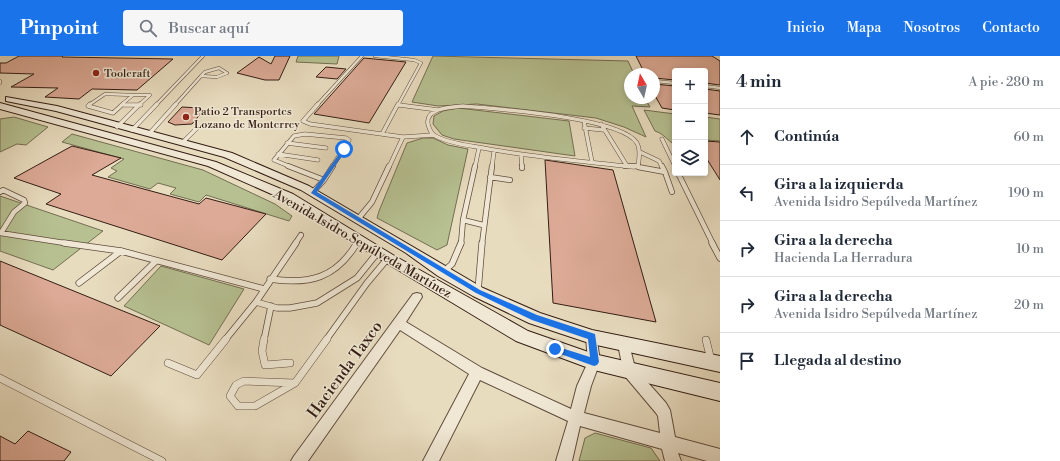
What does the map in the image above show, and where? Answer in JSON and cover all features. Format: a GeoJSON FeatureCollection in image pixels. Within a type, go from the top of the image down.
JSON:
{"type":"FeatureCollection","features":[{"type":"Feature","properties":{"kind":"main road","name":"Avenida Isidro Sepúlveda Martínez"},"geometry":{"type":"LineString","coordinates":[[0,104],[212,164],[242,175],[289,198],[522,336],[594,362],[720,392]]}},
{"type":"Feature","properties":{"kind":"main road","name":"Avenida Isidro Sepúlveda Martínez"},"geometry":{"type":"LineString","coordinates":[[0,104],[57,110],[228,155],[313,192],[478,292],[535,318],[592,337],[716,363]]}},
{"type":"Feature","properties":{"kind":"main road"},"geometry":{"type":"LineString","coordinates":[[70,125],[97,128],[112,125]]}},
{"type":"Feature","properties":{"kind":"street","name":"Hacienda Taxco"},"geometry":{"type":"LineString","coordinates":[[299,461],[417,297]]}},
{"type":"Feature","properties":{"kind":"street"},"geometry":{"type":"LineString","coordinates":[[398,324],[477,372],[576,418],[720,457]]}},
{"type":"Feature","properties":{"kind":"street"},"geometry":{"type":"LineString","coordinates":[[564,461],[584,386],[594,362],[592,337]]}},
{"type":"Feature","properties":{"kind":"street"},"geometry":{"type":"LineString","coordinates":[[624,344],[629,371],[661,408],[665,415],[668,444],[673,461]]}},
{"type":"Feature","properties":{"kind":"street"},"geometry":{"type":"LineString","coordinates":[[431,461],[477,372]]}},
{"type":"Feature","properties":{"kind":"lane"},"geometry":{"type":"LineString","coordinates":[[132,130],[203,56]]}},
{"type":"Feature","properties":{"kind":"lane"},"geometry":{"type":"LineString","coordinates":[[362,56],[302,121],[310,124],[403,137],[434,135],[478,148],[520,155],[627,166],[665,172]]}},
{"type":"Feature","properties":{"kind":"lane"},"geometry":{"type":"LineString","coordinates":[[375,56],[414,60],[421,63],[382,134]]}},
{"type":"Feature","properties":{"kind":"lane"},"geometry":{"type":"LineString","coordinates":[[149,134],[205,72],[220,68],[227,73],[217,77],[202,76]]}},
{"type":"Feature","properties":{"kind":"lane"},"geometry":{"type":"LineString","coordinates":[[660,82],[672,83]]}},
{"type":"Feature","properties":{"kind":"lane"},"geometry":{"type":"LineString","coordinates":[[708,86],[720,88]]}},
{"type":"Feature","properties":{"kind":"lane"},"geometry":{"type":"LineString","coordinates":[[112,125],[141,105],[150,96],[134,94],[102,94],[88,106],[111,114],[124,105],[134,94]]}},
{"type":"Feature","properties":{"kind":"lane"},"geometry":{"type":"LineString","coordinates":[[124,105],[141,105]]}},
{"type":"Feature","properties":{"kind":"lane"},"geometry":{"type":"LineString","coordinates":[[399,105],[438,110],[463,106],[602,124],[618,129],[632,137],[640,147],[638,168]]}},
{"type":"Feature","properties":{"kind":"lane"},"geometry":{"type":"LineString","coordinates":[[434,135],[429,129],[427,119],[429,115],[438,110]]}},
{"type":"Feature","properties":{"kind":"lane"},"geometry":{"type":"LineString","coordinates":[[584,121],[584,128],[592,162]]}},
{"type":"Feature","properties":{"kind":"lane"},"geometry":{"type":"LineString","coordinates":[[602,124],[604,130],[627,166]]}},
{"type":"Feature","properties":{"kind":"lane"},"geometry":{"type":"LineString","coordinates":[[182,142],[197,128]]}},
{"type":"Feature","properties":{"kind":"lane"},"geometry":{"type":"LineString","coordinates":[[584,128],[604,130]]}},
{"type":"Feature","properties":{"kind":"lane"},"geometry":{"type":"LineString","coordinates":[[313,192],[324,180],[344,149],[348,139],[301,134],[294,136],[274,159],[274,162],[324,180]]}},
{"type":"Feature","properties":{"kind":"lane"},"geometry":{"type":"LineString","coordinates":[[358,218],[372,202],[403,137]]}},
{"type":"Feature","properties":{"kind":"lane"},"geometry":{"type":"LineString","coordinates":[[662,139],[672,160]]}},
{"type":"Feature","properties":{"kind":"lane"},"geometry":{"type":"LineString","coordinates":[[287,143],[326,148]]}},
{"type":"Feature","properties":{"kind":"lane"},"geometry":{"type":"LineString","coordinates":[[443,272],[452,264],[461,246],[463,220],[478,148]]}},
{"type":"Feature","properties":{"kind":"lane"},"geometry":{"type":"LineString","coordinates":[[478,292],[483,225],[494,150]]}},
{"type":"Feature","properties":{"kind":"lane"},"geometry":{"type":"LineString","coordinates":[[640,152],[659,161],[665,172],[672,192]]}},
{"type":"Feature","properties":{"kind":"lane"},"geometry":{"type":"LineString","coordinates":[[278,154],[318,160]]}},
{"type":"Feature","properties":{"kind":"lane"},"geometry":{"type":"LineString","coordinates":[[520,155],[522,168]]}},
{"type":"Feature","properties":{"kind":"lane"},"geometry":{"type":"LineString","coordinates":[[680,176],[720,257]]}},
{"type":"Feature","properties":{"kind":"lane"},"geometry":{"type":"LineString","coordinates":[[490,177],[510,180]]}},
{"type":"Feature","properties":{"kind":"lane"},"geometry":{"type":"LineString","coordinates":[[1,190],[24,200],[25,203],[14,212],[0,233],[121,251],[264,289]]}},
{"type":"Feature","properties":{"kind":"lane"},"geometry":{"type":"LineString","coordinates":[[463,220],[483,225]]}},
{"type":"Feature","properties":{"kind":"lane"},"geometry":{"type":"LineString","coordinates":[[168,363],[197,375],[256,302],[270,279],[301,235]]}},
{"type":"Feature","properties":{"kind":"lane"},"geometry":{"type":"LineString","coordinates":[[270,279],[294,282],[322,278],[345,262],[359,240]]}},
{"type":"Feature","properties":{"kind":"lane"},"geometry":{"type":"LineString","coordinates":[[79,283],[121,251]]}},
{"type":"Feature","properties":{"kind":"lane"},"geometry":{"type":"LineString","coordinates":[[256,302],[271,306],[290,308],[317,303],[357,278],[383,255]]}},
{"type":"Feature","properties":{"kind":"lane"},"geometry":{"type":"LineString","coordinates":[[295,383],[244,381],[236,385],[230,396],[238,406],[255,406],[295,383],[367,283],[383,255]]}},
{"type":"Feature","properties":{"kind":"lane"},"geometry":{"type":"LineString","coordinates":[[118,298],[156,261]]}},
{"type":"Feature","properties":{"kind":"lane"},"geometry":{"type":"LineString","coordinates":[[271,306],[262,351],[265,365],[290,363]]}},
{"type":"Feature","properties":{"kind":"lane"},"geometry":{"type":"LineString","coordinates":[[706,340],[716,363]]}},
{"type":"Feature","properties":{"kind":"lane"},"geometry":{"type":"LineString","coordinates":[[0,378],[162,461]]}},
{"type":"Feature","properties":{"kind":"green space"},"geometry":{"type":"Polygon","coordinates":[[[298,56],[339,56],[337,64],[296,62],[298,56]]]}},
{"type":"Feature","properties":{"kind":"green space"},"geometry":{"type":"Polygon","coordinates":[[[433,56],[628,61],[631,68],[624,68],[624,104],[648,104],[650,107],[632,106],[646,137],[624,127],[596,118],[477,104],[438,106],[412,102],[433,56]]]}},
{"type":"Feature","properties":{"kind":"green space"},"geometry":{"type":"Polygon","coordinates":[[[458,108],[569,121],[575,156],[454,139],[442,135],[433,124],[434,116],[443,111],[458,108]]]}},
{"type":"Feature","properties":{"kind":"green space"},"geometry":{"type":"Polygon","coordinates":[[[644,110],[672,114],[672,143],[655,131],[644,110]]]}},
{"type":"Feature","properties":{"kind":"green space"},"geometry":{"type":"Polygon","coordinates":[[[14,117],[48,127],[26,145],[17,144],[0,152],[0,119],[14,117]]]}},
{"type":"Feature","properties":{"kind":"green space"},"geometry":{"type":"Polygon","coordinates":[[[708,117],[720,119],[720,141],[708,140],[708,117]]]}},
{"type":"Feature","properties":{"kind":"green space"},"geometry":{"type":"Polygon","coordinates":[[[72,134],[203,170],[275,204],[292,216],[289,221],[206,195],[199,202],[170,194],[176,188],[158,183],[150,189],[108,177],[117,171],[111,168],[124,159],[62,142],[72,134]]]}},
{"type":"Feature","properties":{"kind":"green space"},"geometry":{"type":"Polygon","coordinates":[[[423,138],[433,138],[448,145],[468,149],[447,245],[437,250],[377,218],[407,143],[423,138]]]}},
{"type":"Feature","properties":{"kind":"green space"},"geometry":{"type":"Polygon","coordinates":[[[0,196],[103,231],[53,270],[0,251],[0,196]]]}},
{"type":"Feature","properties":{"kind":"green space"},"geometry":{"type":"Polygon","coordinates":[[[161,266],[244,289],[209,345],[124,306],[161,266]]]}},
{"type":"Feature","properties":{"kind":"green space"},"geometry":{"type":"Polygon","coordinates":[[[595,433],[651,448],[660,461],[579,461],[585,438],[595,433]]]}},
{"type":"Feature","properties":{"kind":"building","name":"Toolcraft"},"geometry":{"type":"Polygon","coordinates":[[[19,56],[173,59],[137,90],[92,89],[79,99],[45,97],[58,88],[11,87],[34,74],[0,73],[0,63],[6,63],[19,56]]]}},
{"type":"Feature","properties":{"kind":"building"},"geometry":{"type":"Polygon","coordinates":[[[275,56],[290,56],[279,80],[265,80],[237,73],[259,57],[271,64],[275,56]]]}},
{"type":"Feature","properties":{"kind":"building"},"geometry":{"type":"Polygon","coordinates":[[[636,56],[712,56],[720,61],[720,85],[708,83],[708,68],[672,68],[672,80],[660,79],[660,68],[642,68],[636,56]]]}},
{"type":"Feature","properties":{"kind":"building"},"geometry":{"type":"Polygon","coordinates":[[[364,58],[406,62],[369,123],[314,114],[364,58]]]}},
{"type":"Feature","properties":{"kind":"building"},"geometry":{"type":"Polygon","coordinates":[[[326,67],[346,69],[337,79],[316,77],[326,67]]]}},
{"type":"Feature","properties":{"kind":"building"},"geometry":{"type":"Polygon","coordinates":[[[660,85],[672,86],[672,110],[662,108],[660,104],[660,85]]]}},
{"type":"Feature","properties":{"kind":"building"},"geometry":{"type":"Polygon","coordinates":[[[708,89],[720,91],[720,115],[708,113],[708,89]]]}},
{"type":"Feature","properties":{"kind":"building","name":"Patio 2 Transportes Lozano de Monterrey"},"geometry":{"type":"Polygon","coordinates":[[[182,107],[200,108],[199,111],[203,111],[192,124],[175,125],[168,122],[182,107]]]}},
{"type":"Feature","properties":{"kind":"building"},"geometry":{"type":"Polygon","coordinates":[[[708,141],[720,142],[720,180],[708,161],[708,141]]]}},
{"type":"Feature","properties":{"kind":"building"},"geometry":{"type":"Polygon","coordinates":[[[72,146],[121,158],[92,175],[199,204],[206,198],[266,214],[222,260],[46,204],[61,194],[14,178],[72,146]]]}},
{"type":"Feature","properties":{"kind":"building"},"geometry":{"type":"Polygon","coordinates":[[[545,160],[613,170],[656,322],[553,303],[545,160]]]}},
{"type":"Feature","properties":{"kind":"building"},"geometry":{"type":"Polygon","coordinates":[[[0,261],[160,326],[111,376],[0,325],[0,261]]]}},
{"type":"Feature","properties":{"kind":"building"},"geometry":{"type":"Polygon","coordinates":[[[28,431],[71,452],[64,461],[0,461],[0,436],[15,444],[28,431]]]}},
{"type":"Feature","properties":{"kind":"place","name":"Toolcraft"},"geometry":{"type":"Point","coordinates":[96,73]}},
{"type":"Feature","properties":{"kind":"place","name":"Patio 2 Transportes Lozano de Monterrey"},"geometry":{"type":"Point","coordinates":[186,117]}},
{"type":"Feature","properties":{"kind":"route"},"geometry":{"type":"LineString","coordinates":[[344,149],[324,180],[313,192],[478,292],[535,318],[592,337],[594,362],[555,349]]}}]}
